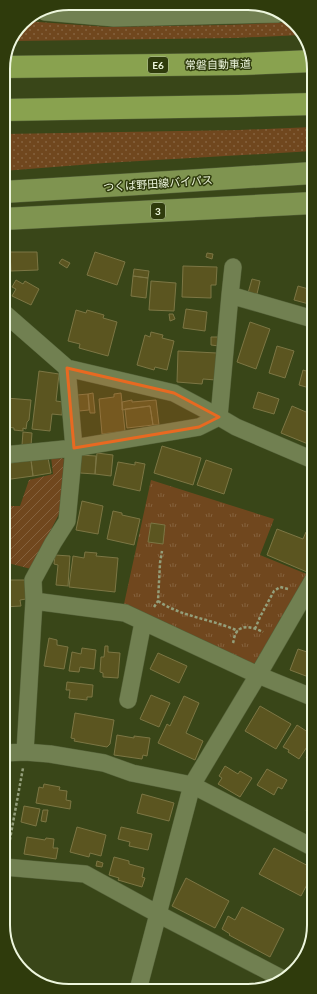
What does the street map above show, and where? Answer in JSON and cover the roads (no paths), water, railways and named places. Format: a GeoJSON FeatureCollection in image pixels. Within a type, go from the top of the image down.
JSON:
{"type":"FeatureCollection","features":[{"type":"Feature","properties":{"kind":"highway","name":"常磐自動車道"},"geometry":{"type":"LineString","coordinates":[[10,67],[242,64],[306,61]]}},
{"type":"Feature","properties":{"kind":"highway"},"geometry":{"type":"LineString","coordinates":[[10,110],[307,104]]}},
{"type":"Feature","properties":{"kind":"main road","name":"つくば野田線バイパス"},"geometry":{"type":"LineString","coordinates":[[10,192],[307,172]]}},
{"type":"Feature","properties":{"kind":"main road","name":"3"},"geometry":{"type":"LineString","coordinates":[[10,219],[307,203]]}},
{"type":"Feature","properties":{"kind":"street"},"geometry":{"type":"LineString","coordinates":[[53,13],[114,18],[268,14]]}},
{"type":"Feature","properties":{"kind":"street"},"geometry":{"type":"LineString","coordinates":[[219,417],[233,267]]}},
{"type":"Feature","properties":{"kind":"street"},"geometry":{"type":"LineString","coordinates":[[230,295],[307,316]]}},
{"type":"Feature","properties":{"kind":"street"},"geometry":{"type":"LineString","coordinates":[[10,317],[68,368],[174,393],[236,427],[307,457]]}},
{"type":"Feature","properties":{"kind":"street"},"geometry":{"type":"LineString","coordinates":[[25,752],[34,601],[33,580],[67,521],[74,448],[68,368]]}},
{"type":"Feature","properties":{"kind":"street"},"geometry":{"type":"LineString","coordinates":[[10,454],[74,448],[199,427],[219,417]]}},
{"type":"Feature","properties":{"kind":"street"},"geometry":{"type":"LineString","coordinates":[[140,984],[192,785],[307,590]]}},
{"type":"Feature","properties":{"kind":"street"},"geometry":{"type":"LineString","coordinates":[[34,601],[125,613],[258,675],[307,695]]}},
{"type":"Feature","properties":{"kind":"street"},"geometry":{"type":"LineString","coordinates":[[128,700],[143,622]]}},
{"type":"Feature","properties":{"kind":"street"},"geometry":{"type":"LineString","coordinates":[[10,753],[50,754],[104,763],[132,773],[192,785],[307,844]]}},
{"type":"Feature","properties":{"kind":"street"},"geometry":{"type":"LineString","coordinates":[[10,868],[85,874],[277,976]]}}]}
